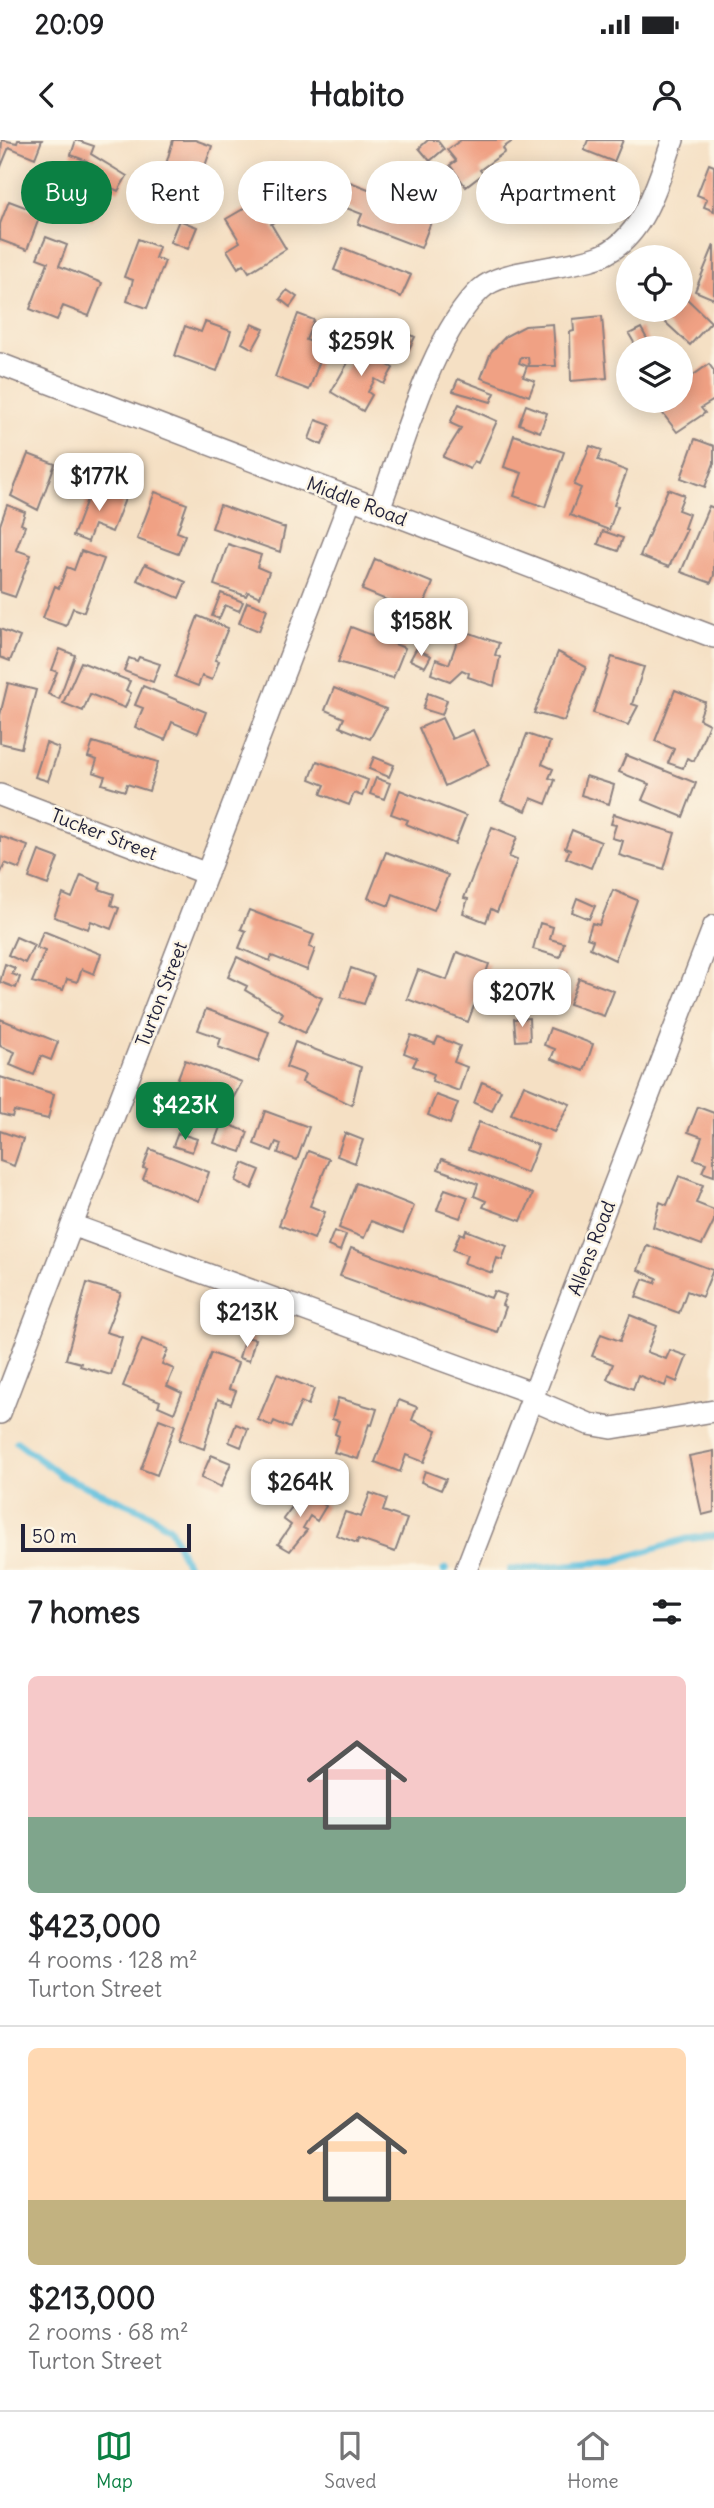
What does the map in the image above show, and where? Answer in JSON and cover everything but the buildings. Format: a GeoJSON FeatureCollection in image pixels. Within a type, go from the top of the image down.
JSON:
{"type":"FeatureCollection","features":[{"type":"Feature","properties":{"kind":"street"},"geometry":{"type":"LineString","coordinates":[[379,509],[442,340],[460,313],[483,287],[514,274],[600,256],[618,246],[635,229],[649,204],[673,140]]}},
{"type":"Feature","properties":{"kind":"street","name":"Middle Road"},"geometry":{"type":"LineString","coordinates":[[0,364],[714,637]]}},
{"type":"Feature","properties":{"kind":"street","name":"Turton Street"},"geometry":{"type":"LineString","coordinates":[[0,1413],[351,498]]}},
{"type":"Feature","properties":{"kind":"street","name":"Tucker Street"},"geometry":{"type":"LineString","coordinates":[[0,795],[207,874]]}},
{"type":"Feature","properties":{"kind":"street","name":"Allens Road"},"geometry":{"type":"LineString","coordinates":[[466,1570],[714,926]]}},
{"type":"Feature","properties":{"kind":"street"},"geometry":{"type":"LineString","coordinates":[[72,1224],[534,1397],[589,1424],[612,1428],[714,1411]]}},
{"type":"Feature","properties":{"kind":"waterway"},"geometry":{"type":"LineString","coordinates":[[17,1442],[62,1476],[146,1512],[170,1528],[189,1570]]}},
{"type":"Feature","properties":{"kind":"waterway"},"geometry":{"type":"LineString","coordinates":[[510,1570],[614,1561],[686,1539],[714,1536]]}}]}
